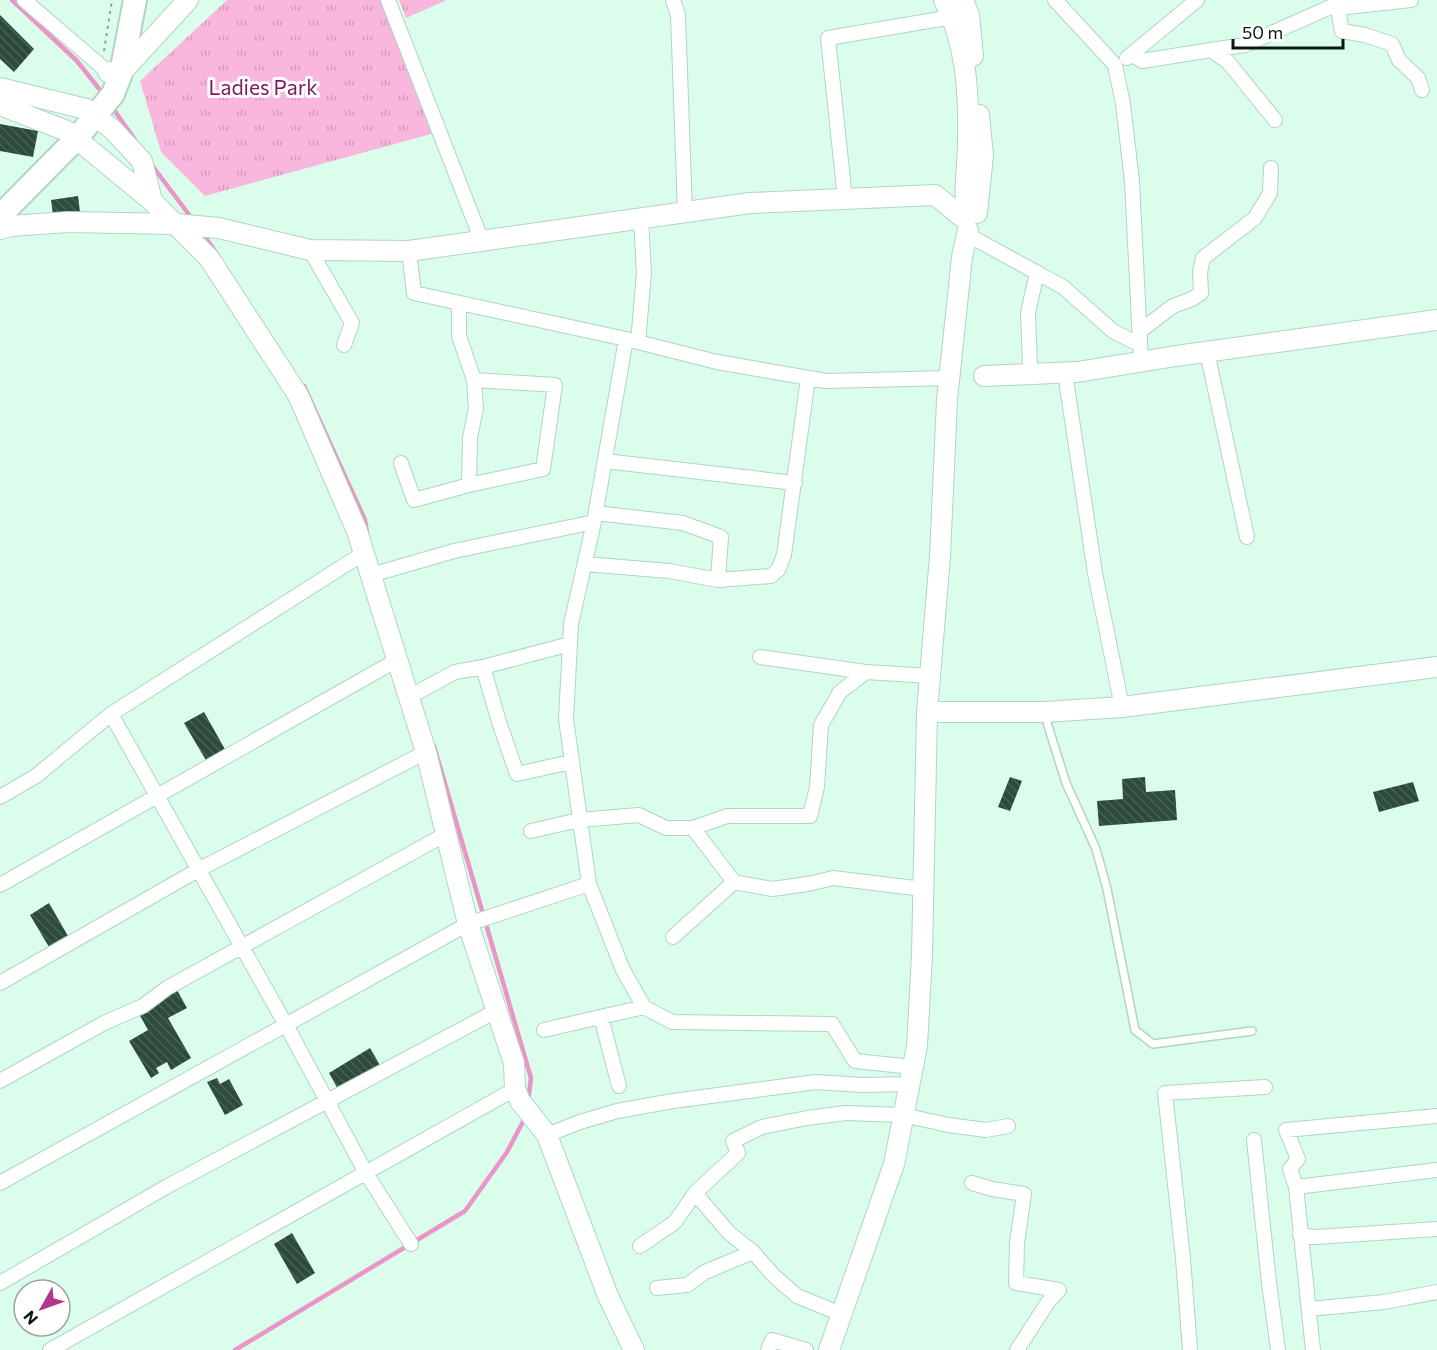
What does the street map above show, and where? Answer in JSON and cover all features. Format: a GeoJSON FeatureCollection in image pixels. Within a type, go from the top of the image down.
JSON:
{"type":"FeatureCollection","features":[{"type":"Feature","properties":{"kind":"main road"},"geometry":{"type":"LineString","coordinates":[[103,89],[120,0]]}},
{"type":"Feature","properties":{"kind":"main road"},"geometry":{"type":"LineString","coordinates":[[0,216],[71,135],[103,89],[135,0]]}},
{"type":"Feature","properties":{"kind":"main road"},"geometry":{"type":"LineString","coordinates":[[0,194],[71,135]]}},
{"type":"Feature","properties":{"kind":"street"},"geometry":{"type":"LineString","coordinates":[[24,0],[103,89],[112,129],[141,161],[152,201]]}},
{"type":"Feature","properties":{"kind":"street"},"geometry":{"type":"LineString","coordinates":[[0,88],[103,89],[188,0]]}},
{"type":"Feature","properties":{"kind":"street"},"geometry":{"type":"LineString","coordinates":[[388,0],[482,241]]}},
{"type":"Feature","properties":{"kind":"street"},"geometry":{"type":"LineString","coordinates":[[673,0],[678,15],[686,212]]}},
{"type":"Feature","properties":{"kind":"street"},"geometry":{"type":"LineString","coordinates":[[1055,0],[1115,65],[1123,104],[1132,181],[1140,346]]}},
{"type":"Feature","properties":{"kind":"street"},"geometry":{"type":"LineString","coordinates":[[1115,65],[1133,55],[1197,0]]}},
{"type":"Feature","properties":{"kind":"street"},"geometry":{"type":"LineString","coordinates":[[1133,55],[1142,61],[1245,45],[1337,4],[1411,0]]}},
{"type":"Feature","properties":{"kind":"street"},"geometry":{"type":"LineString","coordinates":[[1337,4],[1342,31],[1365,35],[1392,44],[1399,60],[1418,78],[1422,90]]}},
{"type":"Feature","properties":{"kind":"street"},"geometry":{"type":"LineString","coordinates":[[829,1350],[894,1164],[918,1036],[927,712],[940,556],[947,400],[968,222],[965,194],[968,139],[966,68],[957,8],[828,38],[845,199]]}},
{"type":"Feature","properties":{"kind":"street"},"geometry":{"type":"LineString","coordinates":[[1211,50],[1228,62],[1259,104],[1275,120]]}},
{"type":"Feature","properties":{"kind":"street"},"geometry":{"type":"LineString","coordinates":[[0,105],[71,135],[152,201],[176,224],[209,258],[298,395],[357,531],[364,553],[377,573],[397,660],[426,752],[468,924],[514,1063],[518,1095],[543,1128],[608,1296],[634,1350]]}},
{"type":"Feature","properties":{"kind":"street"},"geometry":{"type":"LineString","coordinates":[[984,376],[1065,373],[1140,346],[1173,306],[1201,293],[1200,272],[1203,258],[1255,218],[1270,193],[1271,168]]}},
{"type":"Feature","properties":{"kind":"street"},"geometry":{"type":"LineString","coordinates":[[0,229],[11,226],[68,222],[176,224],[219,228],[310,250],[409,251],[750,203],[935,195],[1037,272],[1063,287],[1113,331],[1140,346],[1207,352],[1437,320]]}},
{"type":"Feature","properties":{"kind":"street"},"geometry":{"type":"LineString","coordinates":[[641,218],[644,273],[632,341],[571,624],[566,719],[589,884],[623,970],[644,1007],[672,1022],[832,1024],[855,1061],[911,1075]]}},
{"type":"Feature","properties":{"kind":"street"},"geometry":{"type":"LineString","coordinates":[[310,250],[352,323],[344,345]]}},
{"type":"Feature","properties":{"kind":"street"},"geometry":{"type":"LineString","coordinates":[[409,251],[414,293],[717,362],[826,381],[950,378]]}},
{"type":"Feature","properties":{"kind":"street"},"geometry":{"type":"LineString","coordinates":[[1033,374],[1030,367],[1028,313],[1037,272]]}},
{"type":"Feature","properties":{"kind":"street"},"geometry":{"type":"LineString","coordinates":[[459,303],[459,336],[474,380],[476,408],[470,438],[469,486]]}},
{"type":"Feature","properties":{"kind":"street"},"geometry":{"type":"LineString","coordinates":[[1207,352],[1247,537]]}},
{"type":"Feature","properties":{"kind":"street"},"geometry":{"type":"LineString","coordinates":[[1065,373],[1095,573],[1122,707]]}},
{"type":"Feature","properties":{"kind":"street"},"geometry":{"type":"LineString","coordinates":[[585,564],[669,571],[718,580],[771,576],[778,570],[784,555],[808,378]]}},
{"type":"Feature","properties":{"kind":"street"},"geometry":{"type":"LineString","coordinates":[[402,463],[414,500],[543,469],[555,385],[474,380]]}},
{"type":"Feature","properties":{"kind":"street"},"geometry":{"type":"LineString","coordinates":[[605,461],[795,483]]}},
{"type":"Feature","properties":{"kind":"street"},"geometry":{"type":"LineString","coordinates":[[377,573],[454,551],[595,518],[683,523],[721,537],[718,580]]}},
{"type":"Feature","properties":{"kind":"street"},"geometry":{"type":"LineString","coordinates":[[0,797],[36,776],[111,714],[364,553]]}},
{"type":"Feature","properties":{"kind":"street"},"geometry":{"type":"LineString","coordinates":[[409,696],[455,672],[570,645]]}},
{"type":"Feature","properties":{"kind":"street"},"geometry":{"type":"LineString","coordinates":[[760,657],[866,672],[930,676]]}},
{"type":"Feature","properties":{"kind":"street"},"geometry":{"type":"LineString","coordinates":[[0,885],[397,660]]}},
{"type":"Feature","properties":{"kind":"street"},"geometry":{"type":"LineString","coordinates":[[483,667],[517,774],[572,762]]}},
{"type":"Feature","properties":{"kind":"street"},"geometry":{"type":"LineString","coordinates":[[927,712],[1044,712],[1122,707],[1437,667]]}},
{"type":"Feature","properties":{"kind":"street"},"geometry":{"type":"LineString","coordinates":[[531,831],[579,820],[639,815],[666,828],[693,828],[728,816],[810,816],[817,787],[821,725],[840,692],[866,672]]}},
{"type":"Feature","properties":{"kind":"street"},"geometry":{"type":"LineString","coordinates":[[111,714],[286,1025],[366,1173],[411,1244]]}},
{"type":"Feature","properties":{"kind":"street"},"geometry":{"type":"LineString","coordinates":[[0,983],[198,870],[426,752]]}},
{"type":"Feature","properties":{"kind":"street"},"geometry":{"type":"LineString","coordinates":[[693,828],[734,882],[772,889],[833,878],[922,889]]}},
{"type":"Feature","properties":{"kind":"street"},"geometry":{"type":"LineString","coordinates":[[0,1081],[104,1023],[143,1006],[167,988],[446,834]]}},
{"type":"Feature","properties":{"kind":"street"},"geometry":{"type":"LineString","coordinates":[[673,937],[734,882]]}},
{"type":"Feature","properties":{"kind":"street"},"geometry":{"type":"LineString","coordinates":[[0,1183],[468,924],[589,884]]}},
{"type":"Feature","properties":{"kind":"street"},"geometry":{"type":"LineString","coordinates":[[544,1030],[644,1007]]}},
{"type":"Feature","properties":{"kind":"street"},"geometry":{"type":"LineString","coordinates":[[0,1283],[166,1187],[328,1103],[496,1011]]}},
{"type":"Feature","properties":{"kind":"street"},"geometry":{"type":"LineString","coordinates":[[601,1017],[619,1086]]}},
{"type":"Feature","properties":{"kind":"street"},"geometry":{"type":"LineString","coordinates":[[543,1128],[673,1101],[816,1083],[862,1085],[911,1075]]}},
{"type":"Feature","properties":{"kind":"street"},"geometry":{"type":"LineString","coordinates":[[1190,1350],[1183,1258],[1165,1093],[1265,1088]]}},
{"type":"Feature","properties":{"kind":"street"},"geometry":{"type":"LineString","coordinates":[[50,1350],[366,1173],[518,1095]]}},
{"type":"Feature","properties":{"kind":"street"},"geometry":{"type":"LineString","coordinates":[[640,1246],[675,1222],[696,1193],[738,1153],[733,1141],[762,1127],[846,1113],[903,1116],[986,1130],[1008,1126]]}},
{"type":"Feature","properties":{"kind":"street"},"geometry":{"type":"LineString","coordinates":[[1313,1350],[1296,1187],[1290,1169],[1298,1159],[1286,1130],[1437,1116]]}},
{"type":"Feature","properties":{"kind":"street"},"geometry":{"type":"LineString","coordinates":[[1254,1140],[1278,1350]]}},
{"type":"Feature","properties":{"kind":"street"},"geometry":{"type":"LineString","coordinates":[[1296,1187],[1437,1170]]}},
{"type":"Feature","properties":{"kind":"street"},"geometry":{"type":"LineString","coordinates":[[972,1183],[1024,1194],[1017,1243],[1016,1282],[1059,1290],[1048,1302],[1017,1350]]}},
{"type":"Feature","properties":{"kind":"street"},"geometry":{"type":"LineString","coordinates":[[696,1193],[729,1233],[753,1252],[796,1296],[841,1314]]}},
{"type":"Feature","properties":{"kind":"street"},"geometry":{"type":"LineString","coordinates":[[1300,1235],[1316,1237],[1437,1229]]}},
{"type":"Feature","properties":{"kind":"street"},"geometry":{"type":"LineString","coordinates":[[657,1288],[687,1285],[705,1272],[753,1252]]}},
{"type":"Feature","properties":{"kind":"street"},"geometry":{"type":"LineString","coordinates":[[1309,1309],[1384,1302],[1437,1292]]}},
{"type":"Feature","properties":{"kind":"street"},"geometry":{"type":"LineString","coordinates":[[768,1350],[772,1340],[806,1350]]}},
{"type":"Feature","properties":{"kind":"lane"},"geometry":{"type":"LineString","coordinates":[[1044,712],[1066,783],[1099,859],[1135,1030],[1153,1044],[1252,1031]]}},
{"type":"Feature","properties":{"kind":"path"},"geometry":{"type":"LineString","coordinates":[[103,89],[112,0]]}},
{"type":"Feature","properties":{"kind":"green space","name":"Ladies Park"},"geometry":{"type":"Polygon","coordinates":[[[227,0],[381,0],[435,133],[205,196],[161,152],[140,81],[227,0]]]}},
{"type":"Feature","properties":{"kind":"green space"},"geometry":{"type":"Polygon","coordinates":[[[399,0],[447,0],[406,18],[399,0]]]}},
{"type":"Feature","properties":{"kind":"building"},"geometry":{"type":"Polygon","coordinates":[[[0,15],[34,49],[14,72],[0,59],[0,15]]]}},
{"type":"Feature","properties":{"kind":"building"},"geometry":{"type":"Polygon","coordinates":[[[0,124],[38,131],[33,157],[0,151],[0,124]]]}},
{"type":"Feature","properties":{"kind":"building"},"geometry":{"type":"Polygon","coordinates":[[[78,196],[80,212],[53,215],[51,200],[78,196]]]}},
{"type":"Feature","properties":{"kind":"building"},"geometry":{"type":"Polygon","coordinates":[[[204,712],[226,751],[207,762],[184,723],[204,712]]]}},
{"type":"Feature","properties":{"kind":"building"},"geometry":{"type":"Polygon","coordinates":[[[1010,777],[1022,781],[1010,811],[998,807],[1010,777]]]}},
{"type":"Feature","properties":{"kind":"building"},"geometry":{"type":"Polygon","coordinates":[[[1145,777],[1146,792],[1175,790],[1177,820],[1099,826],[1097,801],[1123,799],[1122,779],[1145,777]]]}},
{"type":"Feature","properties":{"kind":"building"},"geometry":{"type":"Polygon","coordinates":[[[1413,782],[1419,801],[1379,812],[1373,792],[1413,782]]]}},
{"type":"Feature","properties":{"kind":"building"},"geometry":{"type":"Polygon","coordinates":[[[49,903],[68,936],[49,947],[30,915],[49,903]]]}},
{"type":"Feature","properties":{"kind":"building"},"geometry":{"type":"Polygon","coordinates":[[[177,990],[187,1008],[168,1018],[191,1058],[171,1070],[167,1062],[156,1068],[159,1073],[151,1078],[129,1041],[148,1030],[138,1012],[177,990]]]}},
{"type":"Feature","properties":{"kind":"building"},"geometry":{"type":"Polygon","coordinates":[[[370,1048],[381,1067],[339,1091],[329,1073],[370,1048]]]}},
{"type":"Feature","properties":{"kind":"building"},"geometry":{"type":"Polygon","coordinates":[[[217,1078],[220,1084],[229,1079],[243,1105],[225,1115],[207,1082],[217,1078]]]}},
{"type":"Feature","properties":{"kind":"building"},"geometry":{"type":"Polygon","coordinates":[[[292,1233],[315,1273],[297,1284],[274,1244],[292,1233]]]}},
{"type":"Feature","properties":{"kind":"waterway"},"geometry":{"type":"LineString","coordinates":[[12,0],[77,61],[104,95]]}},
{"type":"Feature","properties":{"kind":"waterway"},"geometry":{"type":"LineString","coordinates":[[112,107],[135,140]]}},
{"type":"Feature","properties":{"kind":"waterway"},"geometry":{"type":"LineString","coordinates":[[151,164],[193,220]]}},
{"type":"Feature","properties":{"kind":"waterway"},"geometry":{"type":"LineString","coordinates":[[201,231],[217,254]]}},
{"type":"Feature","properties":{"kind":"waterway"},"geometry":{"type":"LineString","coordinates":[[304,386],[365,520],[367,533]]}},
{"type":"Feature","properties":{"kind":"waterway"},"geometry":{"type":"LineString","coordinates":[[434,746],[531,1078],[528,1102]]}},
{"type":"Feature","properties":{"kind":"waterway"},"geometry":{"type":"LineString","coordinates":[[235,1350],[465,1211],[507,1152],[526,1116]]}}]}
